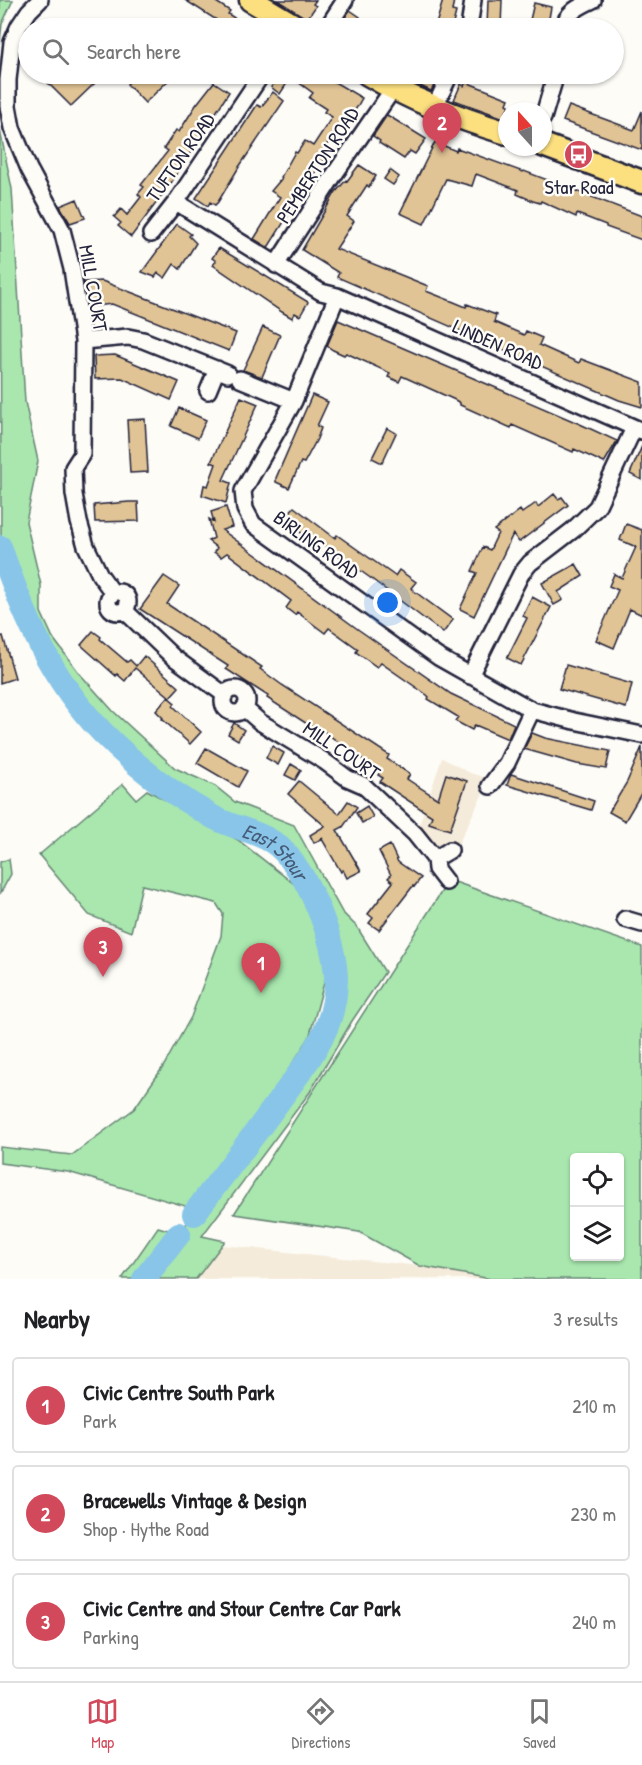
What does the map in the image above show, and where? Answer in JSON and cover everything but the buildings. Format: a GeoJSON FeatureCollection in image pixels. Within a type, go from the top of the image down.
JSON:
{"type":"FeatureCollection","features":[{"type":"Feature","properties":{"kind":"main road"},"geometry":{"type":"LineString","coordinates":[[251,0],[279,18]]}},
{"type":"Feature","properties":{"kind":"main road"},"geometry":{"type":"LineString","coordinates":[[385,84],[435,109],[498,131]]}},
{"type":"Feature","properties":{"kind":"main road"},"geometry":{"type":"LineString","coordinates":[[552,148],[642,182]]}},
{"type":"Feature","properties":{"kind":"street","name":"MILL COURT"},"geometry":{"type":"LineString","coordinates":[[24,18],[39,0]]}},
{"type":"Feature","properties":{"kind":"street"},"geometry":{"type":"LineString","coordinates":[[333,18],[345,0]]}},
{"type":"Feature","properties":{"kind":"street"},"geometry":{"type":"LineString","coordinates":[[470,18],[473,0]]}},
{"type":"Feature","properties":{"kind":"street"},"geometry":{"type":"LineString","coordinates":[[567,18],[574,10],[593,0]]}},
{"type":"Feature","properties":{"kind":"street","name":"MILL COURT"},"geometry":{"type":"LineString","coordinates":[[18,30],[12,42],[8,106],[12,128],[29,169],[62,230],[72,269],[83,341],[82,454],[73,468],[74,494],[86,546],[100,575],[113,593],[119,592],[128,598],[128,605],[124,610],[173,657],[225,695],[230,690],[242,691],[247,701],[244,708],[260,722],[324,761],[347,778],[363,785],[415,834],[435,859],[436,869],[446,882]]}},
{"type":"Feature","properties":{"kind":"street","name":"TUFTON ROAD"},"geometry":{"type":"LineString","coordinates":[[151,234],[176,202],[255,84]]}},
{"type":"Feature","properties":{"kind":"street"},"geometry":{"type":"LineString","coordinates":[[435,109],[446,84]]}},
{"type":"Feature","properties":{"kind":"street"},"geometry":{"type":"LineString","coordinates":[[548,102],[553,84]]}},
{"type":"Feature","properties":{"kind":"street","name":"PEMBERTON ROAD"},"geometry":{"type":"LineString","coordinates":[[276,266],[393,89]]}},
{"type":"Feature","properties":{"kind":"street","name":"LINDEN ROAD"},"geometry":{"type":"LineString","coordinates":[[176,202],[321,292],[337,296],[638,429]]}},
{"type":"Feature","properties":{"kind":"street","name":"BIRLING ROAD"},"geometry":{"type":"LineString","coordinates":[[337,296],[294,401],[243,491],[245,509],[253,524],[438,657],[532,710],[642,735]]}},
{"type":"Feature","properties":{"kind":"street"},"geometry":{"type":"LineString","coordinates":[[83,341],[128,337],[143,340],[294,401]]}},
{"type":"Feature","properties":{"kind":"street"},"geometry":{"type":"LineString","coordinates":[[208,391],[228,374]]}},
{"type":"Feature","properties":{"kind":"street"},"geometry":{"type":"LineString","coordinates":[[470,676],[520,574],[597,507],[638,429]]}},
{"type":"Feature","properties":{"kind":"street"},"geometry":{"type":"LineString","coordinates":[[489,786],[507,763],[532,710]]}},
{"type":"Feature","properties":{"kind":"street"},"geometry":{"type":"LineString","coordinates":[[435,859],[450,850]]}},
{"type":"Feature","properties":{"kind":"shaded area"},"geometry":{"type":"Polygon","coordinates":[[[442,758],[470,773],[490,779],[453,855],[429,840],[419,825],[442,758]]]}},
{"type":"Feature","properties":{"kind":"shaded area"},"geometry":{"type":"Polygon","coordinates":[[[222,1245],[420,1266],[491,1279],[196,1279],[222,1245]]]}},
{"type":"Feature","properties":{"kind":"green space"},"geometry":{"type":"Polygon","coordinates":[[[0,0],[13,0],[2,24],[0,42],[0,0]]]}},
{"type":"Feature","properties":{"kind":"green space"},"geometry":{"type":"Polygon","coordinates":[[[0,130],[12,189],[25,402],[38,461],[26,522],[41,585],[41,612],[53,638],[80,674],[113,711],[175,768],[215,786],[235,802],[294,825],[342,912],[357,927],[385,972],[352,1021],[310,1092],[202,1236],[225,1241],[196,1279],[147,1279],[327,1026],[335,973],[309,890],[267,839],[214,818],[161,782],[101,731],[44,653],[1,551],[0,130]]]}},
{"type":"Feature","properties":{"kind":"green space"},"geometry":{"type":"Polygon","coordinates":[[[123,784],[136,799],[147,790],[238,840],[298,887],[317,922],[328,968],[309,1038],[263,1109],[192,1208],[68,1172],[0,1163],[0,1147],[72,1155],[134,1109],[163,1067],[191,1017],[221,936],[223,914],[216,903],[142,885],[131,932],[89,915],[39,855],[123,784]]]}},
{"type":"Feature","properties":{"kind":"green space"},"geometry":{"type":"Polygon","coordinates":[[[9,859],[11,874],[0,894],[0,862],[9,859]]]}},
{"type":"Feature","properties":{"kind":"green space"},"geometry":{"type":"Polygon","coordinates":[[[449,880],[642,947],[642,1279],[491,1279],[420,1266],[359,1232],[234,1214],[449,880]]]}},
{"type":"Feature","properties":{"kind":"green space"},"geometry":{"type":"Polygon","coordinates":[[[158,1227],[175,1232],[141,1279],[122,1279],[158,1227]]]}},
{"type":"Feature","properties":{"kind":"waterway","name":"East Stour"},"geometry":{"type":"LineString","coordinates":[[0,547],[18,597],[40,645],[68,691],[84,712],[127,756],[168,789],[213,817],[264,837],[278,846],[299,872],[325,925],[336,977],[334,1002],[323,1036],[300,1072],[194,1214]]}},
{"type":"Feature","properties":{"kind":"waterway","name":"East Stour"},"geometry":{"type":"LineString","coordinates":[[144,1279],[179,1234]]}},
{"type":"Feature","properties":{"kind":"place","name":"Bracewells Vintage & Design"},"geometry":{"type":"Point","coordinates":[442,153]}},
{"type":"Feature","properties":{"kind":"place","name":"Star Road"},"geometry":{"type":"Point","coordinates":[579,155]}},
{"type":"Feature","properties":{"kind":"place","name":"Civic Centre and Stour Centre Car Park"},"geometry":{"type":"Point","coordinates":[103,977]}},
{"type":"Feature","properties":{"kind":"place","name":"Civic Centre South Park"},"geometry":{"type":"Point","coordinates":[261,993]}}]}
